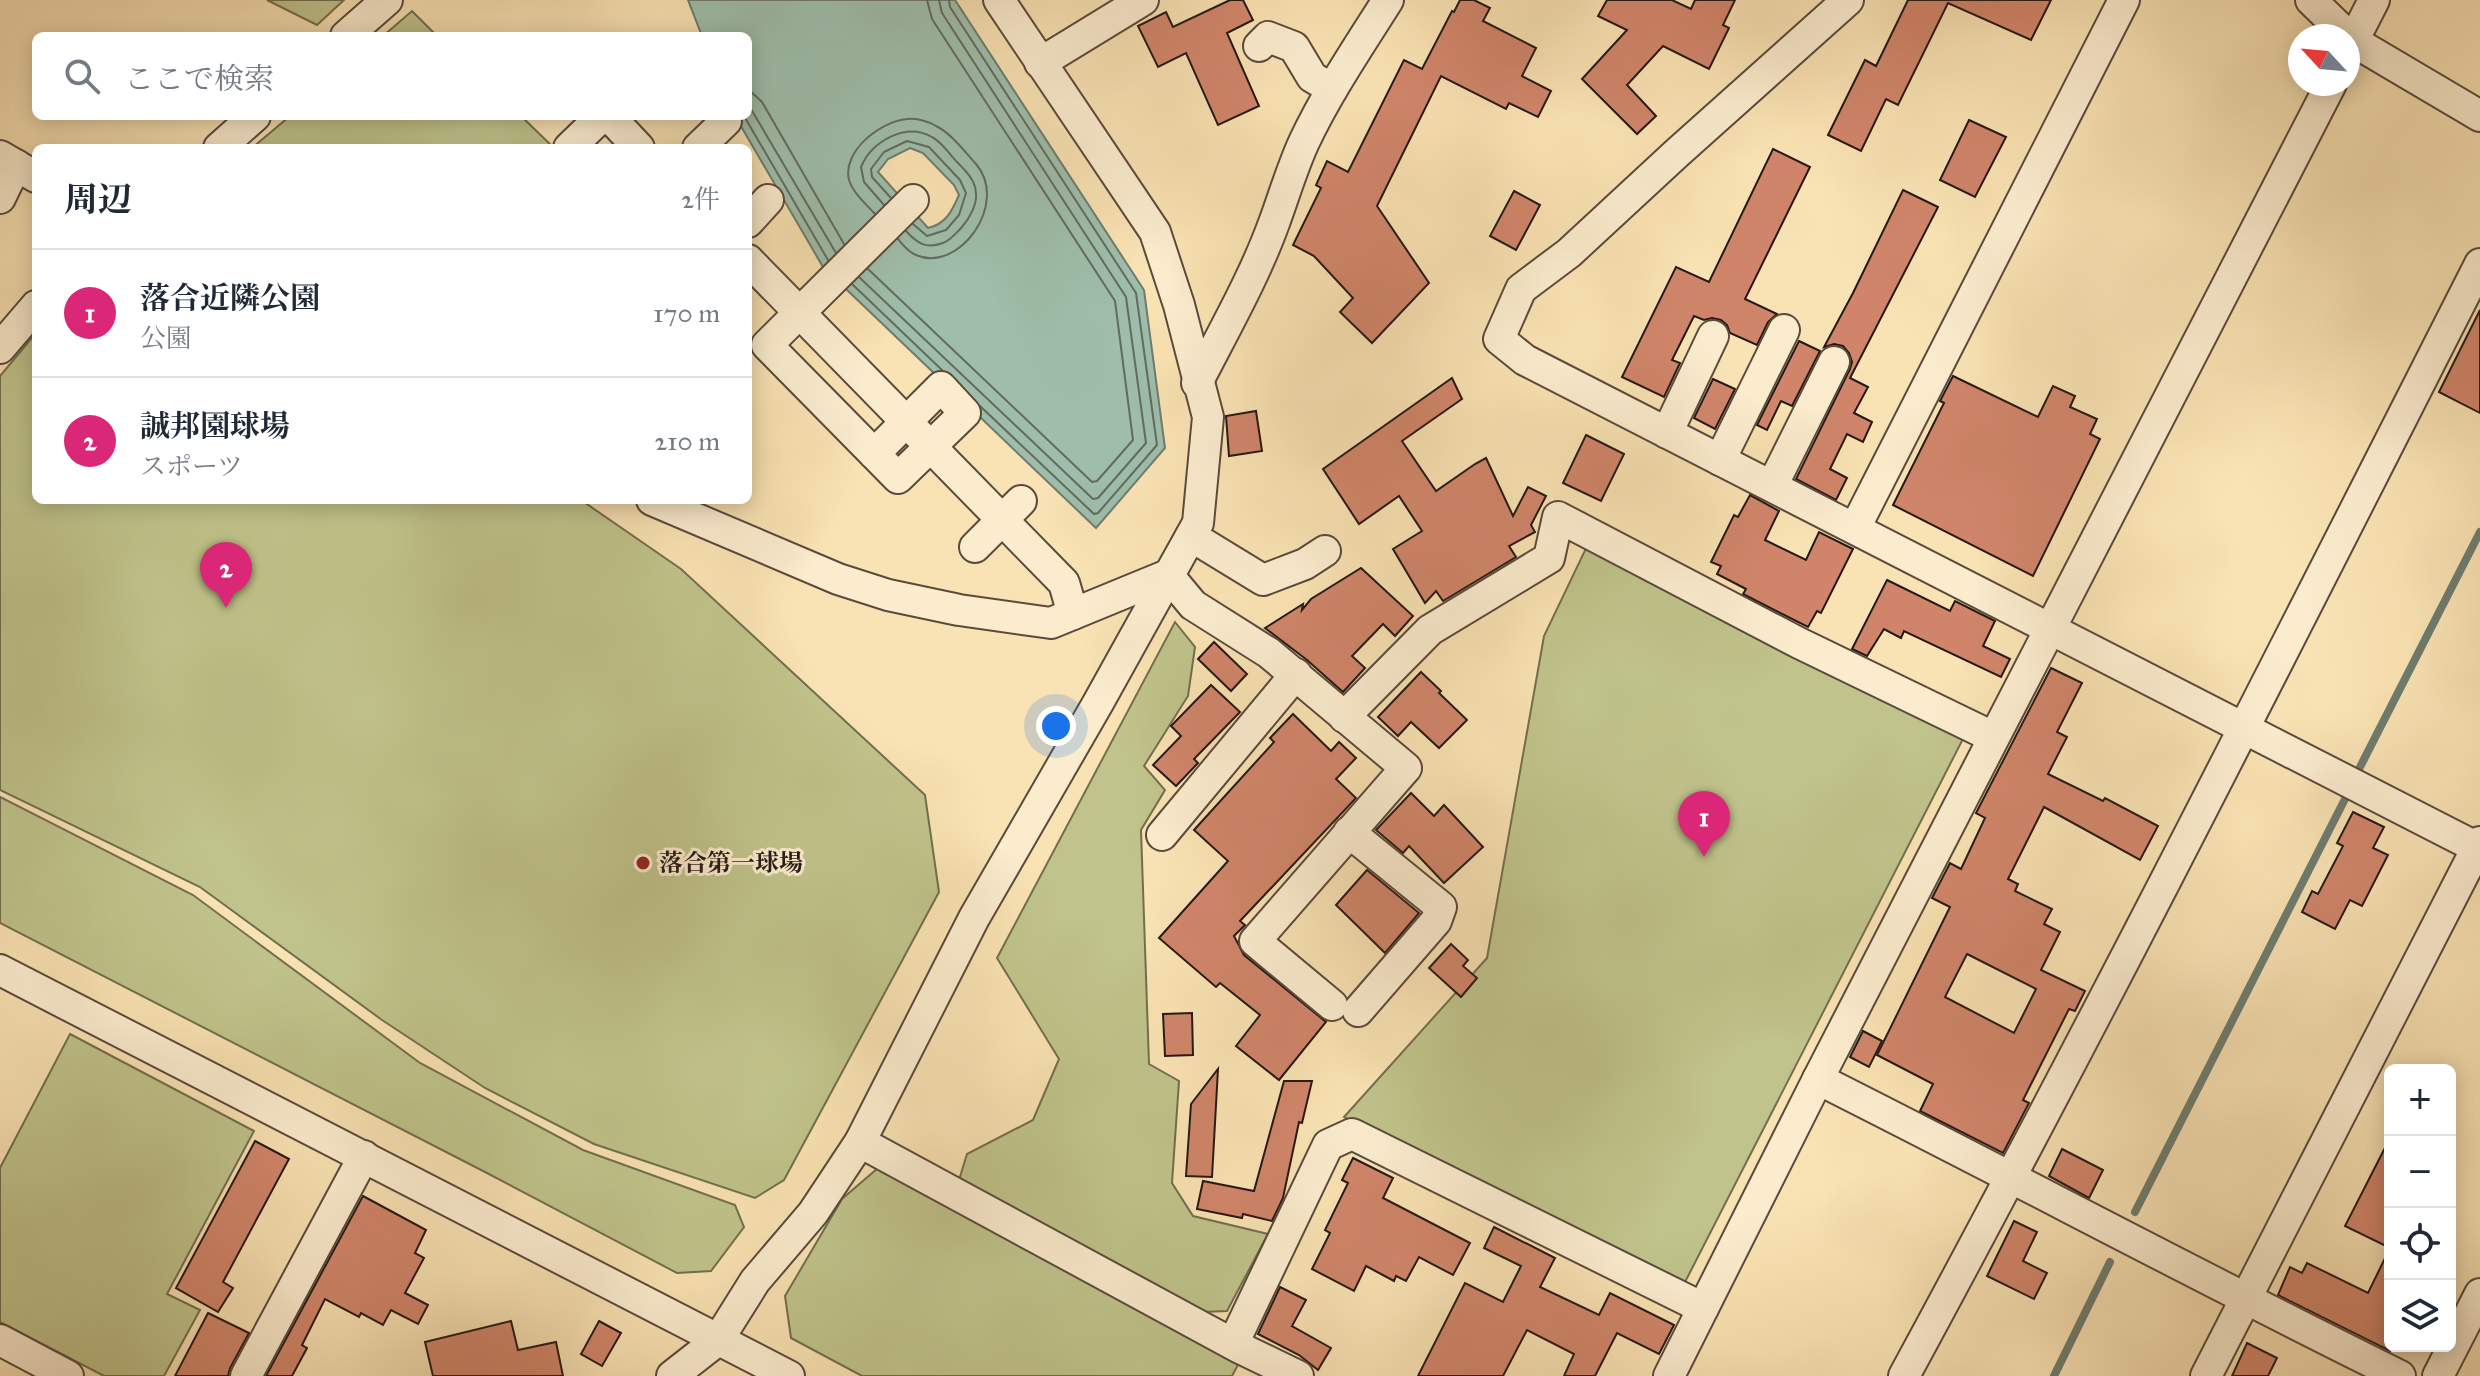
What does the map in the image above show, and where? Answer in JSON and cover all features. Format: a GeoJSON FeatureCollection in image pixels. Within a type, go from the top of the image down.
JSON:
{"type":"FeatureCollection","features":[{"type":"Feature","properties":{"kind":"street"},"geometry":{"type":"LineString","coordinates":[[351,32],[387,0]]}},
{"type":"Feature","properties":{"kind":"street"},"geometry":{"type":"LineString","coordinates":[[672,1376],[718,1340],[755,1281],[813,1213],[860,1142],[974,918],[1198,523],[1208,417],[1179,305],[1155,232],[999,0]]}},
{"type":"Feature","properties":{"kind":"street"},"geometry":{"type":"LineString","coordinates":[[1040,63],[1143,0]]}},
{"type":"Feature","properties":{"kind":"street"},"geometry":{"type":"LineString","coordinates":[[1197,383],[1253,273],[1304,142],[1332,89],[1388,0]]}},
{"type":"Feature","properties":{"kind":"street"},"geometry":{"type":"LineString","coordinates":[[1848,0],[1569,253],[1521,289],[1499,339],[1525,360],[2244,730],[2479,846],[2206,1376]]}},
{"type":"Feature","properties":{"kind":"street"},"geometry":{"type":"LineString","coordinates":[[1855,528],[2124,0]]}},
{"type":"Feature","properties":{"kind":"street"},"geometry":{"type":"LineString","coordinates":[[2311,0],[2332,24]]}},
{"type":"Feature","properties":{"kind":"street"},"geometry":{"type":"LineString","coordinates":[[2360,28],[2374,0]]}},
{"type":"Feature","properties":{"kind":"street"},"geometry":{"type":"LineString","coordinates":[[1259,46],[1268,37],[1294,47],[1312,77],[1332,89]]}},
{"type":"Feature","properties":{"kind":"street"},"geometry":{"type":"LineString","coordinates":[[2360,51],[2480,116]]}},
{"type":"Feature","properties":{"kind":"street"},"geometry":{"type":"LineString","coordinates":[[1669,1376],[1993,737],[2325,96]]}},
{"type":"Feature","properties":{"kind":"street"},"geometry":{"type":"LineString","coordinates":[[224,144],[250,120]]}},
{"type":"Feature","properties":{"kind":"street"},"geometry":{"type":"LineString","coordinates":[[573,144],[598,120]]}},
{"type":"Feature","properties":{"kind":"street"},"geometry":{"type":"LineString","coordinates":[[613,120],[635,144]]}},
{"type":"Feature","properties":{"kind":"street"},"geometry":{"type":"LineString","coordinates":[[702,144],[726,121]]}},
{"type":"Feature","properties":{"kind":"street"},"geometry":{"type":"LineString","coordinates":[[0,198],[17,166]]}},
{"type":"Feature","properties":{"kind":"street"},"geometry":{"type":"LineString","coordinates":[[874,454],[941,387],[965,413],[898,478],[874,454],[767,345],[913,200]]}},
{"type":"Feature","properties":{"kind":"street"},"geometry":{"type":"LineString","coordinates":[[752,264],[930,446],[1012,511],[1064,583],[1073,614]]}},
{"type":"Feature","properties":{"kind":"street"},"geometry":{"type":"LineString","coordinates":[[1904,1376],[2012,1176],[2244,730],[2480,264]]}},
{"type":"Feature","properties":{"kind":"street"},"geometry":{"type":"LineString","coordinates":[[0,348],[32,311]]}},
{"type":"Feature","properties":{"kind":"street"},"geometry":{"type":"LineString","coordinates":[[1720,460],[1784,330]]}},
{"type":"Feature","properties":{"kind":"street"},"geometry":{"type":"LineString","coordinates":[[1667,433],[1713,336]]}},
{"type":"Feature","properties":{"kind":"street"},"geometry":{"type":"LineString","coordinates":[[1772,486],[1834,362]]}},
{"type":"Feature","properties":{"kind":"street"},"geometry":{"type":"LineString","coordinates":[[661,504],[838,579],[888,595],[959,610],[1051,623],[1168,575]]}},
{"type":"Feature","properties":{"kind":"street"},"geometry":{"type":"LineString","coordinates":[[975,547],[1012,511]]}},
{"type":"Feature","properties":{"kind":"street"},"geometry":{"type":"LineString","coordinates":[[1344,717],[1430,630],[1549,558],[1558,517],[1799,643],[1993,737]]}},
{"type":"Feature","properties":{"kind":"street"},"geometry":{"type":"LineString","coordinates":[[1191,536],[1263,580],[1305,564],[1325,551]]}},
{"type":"Feature","properties":{"kind":"street"},"geometry":{"type":"LineString","coordinates":[[1168,575],[1193,605],[1269,653],[1406,768],[1349,832],[1255,941],[1345,1008],[1436,921],[1441,907],[1349,832]]}},
{"type":"Feature","properties":{"kind":"street"},"geometry":{"type":"LineString","coordinates":[[1162,835],[1296,674]]}},
{"type":"Feature","properties":{"kind":"street"},"geometry":{"type":"LineString","coordinates":[[0,970],[789,1376]]}},
{"type":"Feature","properties":{"kind":"street"},"geometry":{"type":"LineString","coordinates":[[1818,1079],[2012,1176],[2244,1300],[2400,1376]]}},
{"type":"Feature","properties":{"kind":"street"},"geometry":{"type":"LineString","coordinates":[[1233,1344],[1328,1145],[1352,1134],[1703,1308]]}},
{"type":"Feature","properties":{"kind":"street"},"geometry":{"type":"LineString","coordinates":[[860,1142],[1233,1344],[1298,1376]]}},
{"type":"Feature","properties":{"kind":"street"},"geometry":{"type":"LineString","coordinates":[[246,1376],[364,1156]]}},
{"type":"Feature","properties":{"kind":"street"},"geometry":{"type":"LineString","coordinates":[[2438,1376],[2480,1294]]}},
{"type":"Feature","properties":{"kind":"street"},"geometry":{"type":"LineString","coordinates":[[0,1340],[68,1376]]}},
{"type":"Feature","properties":{"kind":"green space"},"geometry":{"type":"Polygon","coordinates":[[[267,0],[344,0],[317,25],[267,0]]]}},
{"type":"Feature","properties":{"kind":"green space"},"geometry":{"type":"Polygon","coordinates":[[[412,11],[433,32],[388,32],[412,11]]]}},
{"type":"Feature","properties":{"kind":"green space"},"geometry":{"type":"Polygon","coordinates":[[[285,120],[525,120],[550,144],[257,144],[285,120]]]}},
{"type":"Feature","properties":{"kind":"green space"},"geometry":{"type":"Polygon","coordinates":[[[32,338],[32,504],[587,504],[681,569],[925,795],[939,892],[784,1180],[755,1198],[594,1144],[485,1088],[382,1020],[200,887],[0,790],[0,376],[32,338]]]}},
{"type":"Feature","properties":{"kind":"green space"},"geometry":{"type":"Polygon","coordinates":[[[1589,542],[1966,733],[1683,1286],[1344,1117],[1487,958],[1544,636],[1589,542]]]}},
{"type":"Feature","properties":{"kind":"green space"},"geometry":{"type":"Polygon","coordinates":[[[1175,622],[1195,647],[1188,696],[1144,766],[1165,790],[1141,830],[1149,1064],[1179,1081],[1172,1183],[1193,1216],[1268,1234],[1227,1311],[1202,1312],[959,1180],[967,1154],[1033,1120],[1059,1059],[997,958],[1175,622]]]}},
{"type":"Feature","properties":{"kind":"green space"},"geometry":{"type":"Polygon","coordinates":[[[0,797],[193,895],[420,1063],[583,1150],[735,1205],[744,1227],[711,1271],[677,1273],[0,923],[0,797]]]}},
{"type":"Feature","properties":{"kind":"green space"},"geometry":{"type":"Polygon","coordinates":[[[70,1034],[254,1131],[167,1294],[200,1310],[164,1376],[104,1376],[0,1322],[0,1168],[70,1034]]]}},
{"type":"Feature","properties":{"kind":"green space"},"geometry":{"type":"Polygon","coordinates":[[[878,1168],[1239,1363],[1232,1376],[862,1376],[791,1338],[785,1296],[842,1199],[878,1168]]]}},
{"type":"Feature","properties":{"kind":"water"},"geometry":{"type":"Polygon","coordinates":[[[688,0],[955,0],[1144,290],[1165,448],[1096,528],[823,267],[737,120],[752,120],[752,32],[700,32],[688,0]],[[910,148],[888,159],[878,172],[928,228],[944,220],[951,211],[959,195],[954,185],[923,153],[910,148]]]}},
{"type":"Feature","properties":{"kind":"building"},"geometry":{"type":"Polygon","coordinates":[[[1230,0],[1243,0],[1253,20],[1227,33],[1259,106],[1218,125],[1186,53],[1158,67],[1138,26],[1166,12],[1173,27],[1230,0]]]}},
{"type":"Feature","properties":{"kind":"building"},"geometry":{"type":"Polygon","coordinates":[[[1460,0],[1474,0],[1490,8],[1483,21],[1536,48],[1522,76],[1551,91],[1538,117],[1509,103],[1506,109],[1441,76],[1377,206],[1429,283],[1372,343],[1340,312],[1353,298],[1314,256],[1293,245],[1321,188],[1316,185],[1327,161],[1348,172],[1404,60],[1422,69],[1460,0]]]}},
{"type":"Feature","properties":{"kind":"building"},"geometry":{"type":"Polygon","coordinates":[[[1607,0],[1672,0],[1691,9],[1695,0],[1735,0],[1723,25],[1729,28],[1709,69],[1663,46],[1627,85],[1656,116],[1637,134],[1582,79],[1627,30],[1598,16],[1607,0]]]}},
{"type":"Feature","properties":{"kind":"building"},"geometry":{"type":"Polygon","coordinates":[[[1908,0],[2051,0],[2031,40],[1948,3],[1898,105],[1886,99],[1861,151],[1828,135],[1865,60],[1876,66],[1908,0]]]}},
{"type":"Feature","properties":{"kind":"building"},"geometry":{"type":"Polygon","coordinates":[[[1969,120],[2006,137],[1975,197],[1940,180],[1969,120]]]}},
{"type":"Feature","properties":{"kind":"building"},"geometry":{"type":"Polygon","coordinates":[[[1773,149],[1810,167],[1745,299],[1777,314],[1768,322],[1757,345],[1730,333],[1721,320],[1704,320],[1694,316],[1672,360],[1680,363],[1664,397],[1622,377],[1676,267],[1709,282],[1773,149]]]}},
{"type":"Feature","properties":{"kind":"building"},"geometry":{"type":"Polygon","coordinates":[[[1903,190],[1938,207],[1850,378],[1868,387],[1854,413],[1872,422],[1863,442],[1847,434],[1830,469],[1847,478],[1836,500],[1796,479],[1852,362],[1843,346],[1834,344],[1824,347],[1903,190]]]}},
{"type":"Feature","properties":{"kind":"building"},"geometry":{"type":"Polygon","coordinates":[[[1514,191],[1540,205],[1516,250],[1490,236],[1514,191]]]}},
{"type":"Feature","properties":{"kind":"building"},"geometry":{"type":"Polygon","coordinates":[[[2480,310],[2480,413],[2439,392],[2480,310]]]}},
{"type":"Feature","properties":{"kind":"building"},"geometry":{"type":"Polygon","coordinates":[[[1799,341],[1820,351],[1792,406],[1781,401],[1767,430],[1757,425],[1799,341]]]}},
{"type":"Feature","properties":{"kind":"building"},"geometry":{"type":"Polygon","coordinates":[[[1953,376],[2038,417],[2053,386],[2075,396],[2070,407],[2097,419],[2090,434],[2100,439],[2033,576],[1893,505],[1944,403],[1940,401],[1953,376]]]}},
{"type":"Feature","properties":{"kind":"building"},"geometry":{"type":"Polygon","coordinates":[[[1452,378],[1462,399],[1402,441],[1436,491],[1486,458],[1513,516],[1528,487],[1546,496],[1531,525],[1535,532],[1509,546],[1516,557],[1443,601],[1436,591],[1425,603],[1393,549],[1422,531],[1399,496],[1359,524],[1323,469],[1452,378]]]}},
{"type":"Feature","properties":{"kind":"building"},"geometry":{"type":"Polygon","coordinates":[[[1713,379],[1735,389],[1715,429],[1694,418],[1713,379]]]}},
{"type":"Feature","properties":{"kind":"building"},"geometry":{"type":"Polygon","coordinates":[[[1256,411],[1262,451],[1229,456],[1226,416],[1256,411]]]}},
{"type":"Feature","properties":{"kind":"building"},"geometry":{"type":"Polygon","coordinates":[[[1586,435],[1624,454],[1601,501],[1563,483],[1586,435]]]}},
{"type":"Feature","properties":{"kind":"building"},"geometry":{"type":"Polygon","coordinates":[[[1750,495],[1779,511],[1765,540],[1806,560],[1819,532],[1853,549],[1821,613],[1817,611],[1808,627],[1743,594],[1746,589],[1717,574],[1721,566],[1711,562],[1734,515],[1738,517],[1750,495]]]}},
{"type":"Feature","properties":{"kind":"building"},"geometry":{"type":"Polygon","coordinates":[[[1361,568],[1413,616],[1395,636],[1383,624],[1352,656],[1365,668],[1343,692],[1265,628],[1303,604],[1302,610],[1311,599],[1361,568]]]}},
{"type":"Feature","properties":{"kind":"building"},"geometry":{"type":"Polygon","coordinates":[[[1887,580],[1950,611],[1955,601],[1995,621],[1983,646],[2010,659],[2001,677],[1904,631],[1901,638],[1884,629],[1867,656],[1852,649],[1887,580]]]}},
{"type":"Feature","properties":{"kind":"building"},"geometry":{"type":"Polygon","coordinates":[[[1214,642],[1247,674],[1231,691],[1198,659],[1214,642]]]}},
{"type":"Feature","properties":{"kind":"building"},"geometry":{"type":"Polygon","coordinates":[[[2051,668],[2082,683],[2057,732],[2067,737],[2048,774],[2103,801],[2105,798],[2158,826],[2140,860],[2044,807],[2008,879],[2018,884],[2015,891],[2052,909],[2044,924],[2060,932],[2041,970],[2085,991],[2075,1011],[2069,1009],[2023,1100],[2029,1103],[2003,1153],[1920,1111],[1933,1084],[1877,1055],[1950,907],[1932,898],[1950,863],[1961,869],[1985,818],[1976,813],[2051,668]],[[1967,954],[1945,997],[2014,1033],[2036,989],[1967,954]]]}},
{"type":"Feature","properties":{"kind":"building"},"geometry":{"type":"Polygon","coordinates":[[[1421,672],[1467,720],[1439,748],[1411,722],[1398,736],[1378,717],[1421,672]]]}},
{"type":"Feature","properties":{"kind":"building"},"geometry":{"type":"Polygon","coordinates":[[[1211,685],[1240,712],[1194,759],[1198,763],[1176,786],[1153,765],[1181,736],[1171,726],[1211,685]]]}},
{"type":"Feature","properties":{"kind":"building"},"geometry":{"type":"Polygon","coordinates":[[[1293,714],[1331,751],[1339,742],[1356,758],[1336,779],[1356,798],[1240,921],[1245,925],[1234,936],[1244,955],[1326,1022],[1279,1080],[1236,1046],[1260,1015],[1220,983],[1216,987],[1159,938],[1228,861],[1194,830],[1274,742],[1270,738],[1293,714]]]}},
{"type":"Feature","properties":{"kind":"building"},"geometry":{"type":"Polygon","coordinates":[[[1411,793],[1434,816],[1444,805],[1483,847],[1444,883],[1409,846],[1403,853],[1376,830],[1411,793]]]}},
{"type":"Feature","properties":{"kind":"building"},"geometry":{"type":"Polygon","coordinates":[[[2353,812],[2384,827],[2373,848],[2388,855],[2362,906],[2350,900],[2335,929],[2302,912],[2312,891],[2318,894],[2343,846],[2337,843],[2353,812]]]}},
{"type":"Feature","properties":{"kind":"building"},"geometry":{"type":"Polygon","coordinates":[[[1367,870],[1419,913],[1385,953],[1336,905],[1367,870]]]}},
{"type":"Feature","properties":{"kind":"building"},"geometry":{"type":"Polygon","coordinates":[[[1451,944],[1468,960],[1463,966],[1477,978],[1461,997],[1429,968],[1451,944]]]}},
{"type":"Feature","properties":{"kind":"building"},"geometry":{"type":"Polygon","coordinates":[[[1192,1013],[1193,1055],[1165,1056],[1163,1014],[1192,1013]]]}},
{"type":"Feature","properties":{"kind":"building"},"geometry":{"type":"Polygon","coordinates":[[[1863,1031],[1882,1041],[1869,1067],[1850,1057],[1863,1031]]]}},
{"type":"Feature","properties":{"kind":"building"},"geometry":{"type":"Polygon","coordinates":[[[1218,1069],[1212,1177],[1186,1176],[1191,1104],[1218,1069]]]}},
{"type":"Feature","properties":{"kind":"building"},"geometry":{"type":"Polygon","coordinates":[[[1284,1081],[1312,1081],[1302,1123],[1299,1122],[1283,1198],[1272,1221],[1197,1209],[1203,1181],[1254,1191],[1284,1081]]]}},
{"type":"Feature","properties":{"kind":"building"},"geometry":{"type":"Polygon","coordinates":[[[255,1141],[289,1159],[223,1282],[233,1288],[218,1312],[176,1288],[255,1141]]]}},
{"type":"Feature","properties":{"kind":"building"},"geometry":{"type":"Polygon","coordinates":[[[2062,1149],[2103,1170],[2089,1198],[2049,1176],[2062,1149]]]}},
{"type":"Feature","properties":{"kind":"building"},"geometry":{"type":"Polygon","coordinates":[[[2384,1150],[2384,1245],[2345,1226],[2384,1150]]]}},
{"type":"Feature","properties":{"kind":"building"},"geometry":{"type":"Polygon","coordinates":[[[1353,1158],[1393,1178],[1383,1198],[1470,1243],[1453,1275],[1419,1257],[1406,1281],[1396,1276],[1394,1281],[1366,1266],[1354,1291],[1312,1269],[1330,1233],[1325,1230],[1348,1183],[1342,1180],[1353,1158]]]}},
{"type":"Feature","properties":{"kind":"building"},"geometry":{"type":"Polygon","coordinates":[[[363,1196],[426,1230],[415,1253],[424,1258],[405,1293],[428,1305],[418,1324],[391,1310],[383,1325],[361,1313],[359,1317],[325,1299],[302,1345],[307,1348],[292,1376],[266,1376],[363,1196]]]}},
{"type":"Feature","properties":{"kind":"building"},"geometry":{"type":"Polygon","coordinates":[[[2014,1221],[2037,1232],[2023,1261],[2047,1273],[2034,1299],[1987,1276],[2014,1221]]]}},
{"type":"Feature","properties":{"kind":"building"},"geometry":{"type":"Polygon","coordinates":[[[1494,1227],[1555,1258],[1540,1287],[1599,1315],[1610,1293],[1674,1325],[1659,1354],[1617,1333],[1595,1376],[1564,1376],[1574,1354],[1527,1330],[1503,1376],[1418,1376],[1465,1283],[1503,1302],[1521,1266],[1484,1248],[1494,1227]]]}},
{"type":"Feature","properties":{"kind":"building"},"geometry":{"type":"Polygon","coordinates":[[[2384,1260],[2384,1348],[2278,1295],[2290,1267],[2302,1273],[2307,1263],[2368,1293],[2384,1260]]]}},
{"type":"Feature","properties":{"kind":"building"},"geometry":{"type":"Polygon","coordinates":[[[1280,1287],[1306,1300],[1292,1326],[1331,1348],[1318,1370],[1299,1355],[1258,1334],[1280,1287]]]}},
{"type":"Feature","properties":{"kind":"building"},"geometry":{"type":"Polygon","coordinates":[[[208,1313],[249,1333],[228,1376],[175,1376],[208,1313]]]}},
{"type":"Feature","properties":{"kind":"building"},"geometry":{"type":"Polygon","coordinates":[[[511,1321],[518,1350],[556,1342],[563,1376],[433,1376],[425,1342],[511,1321]]]}},
{"type":"Feature","properties":{"kind":"building"},"geometry":{"type":"Polygon","coordinates":[[[599,1321],[621,1333],[602,1366],[581,1354],[599,1321]]]}},
{"type":"Feature","properties":{"kind":"building"},"geometry":{"type":"Polygon","coordinates":[[[2247,1343],[2277,1358],[2268,1376],[2232,1376],[2247,1343]]]}},
{"type":"Feature","properties":{"kind":"waterway"},"geometry":{"type":"LineString","coordinates":[[2358,771],[2480,532]]}},
{"type":"Feature","properties":{"kind":"waterway"},"geometry":{"type":"LineString","coordinates":[[2135,1212],[2345,799]]}},
{"type":"Feature","properties":{"kind":"waterway"},"geometry":{"type":"LineString","coordinates":[[2054,1376],[2110,1262]]}},
{"type":"Feature","properties":{"kind":"place","name":"誠邦園球場"},"geometry":{"type":"Point","coordinates":[226,608]}},
{"type":"Feature","properties":{"kind":"place","name":"落合近隣公園"},"geometry":{"type":"Point","coordinates":[1704,857]}},
{"type":"Feature","properties":{"kind":"place","name":"落合第一球場"},"geometry":{"type":"Point","coordinates":[643,863]}}]}
